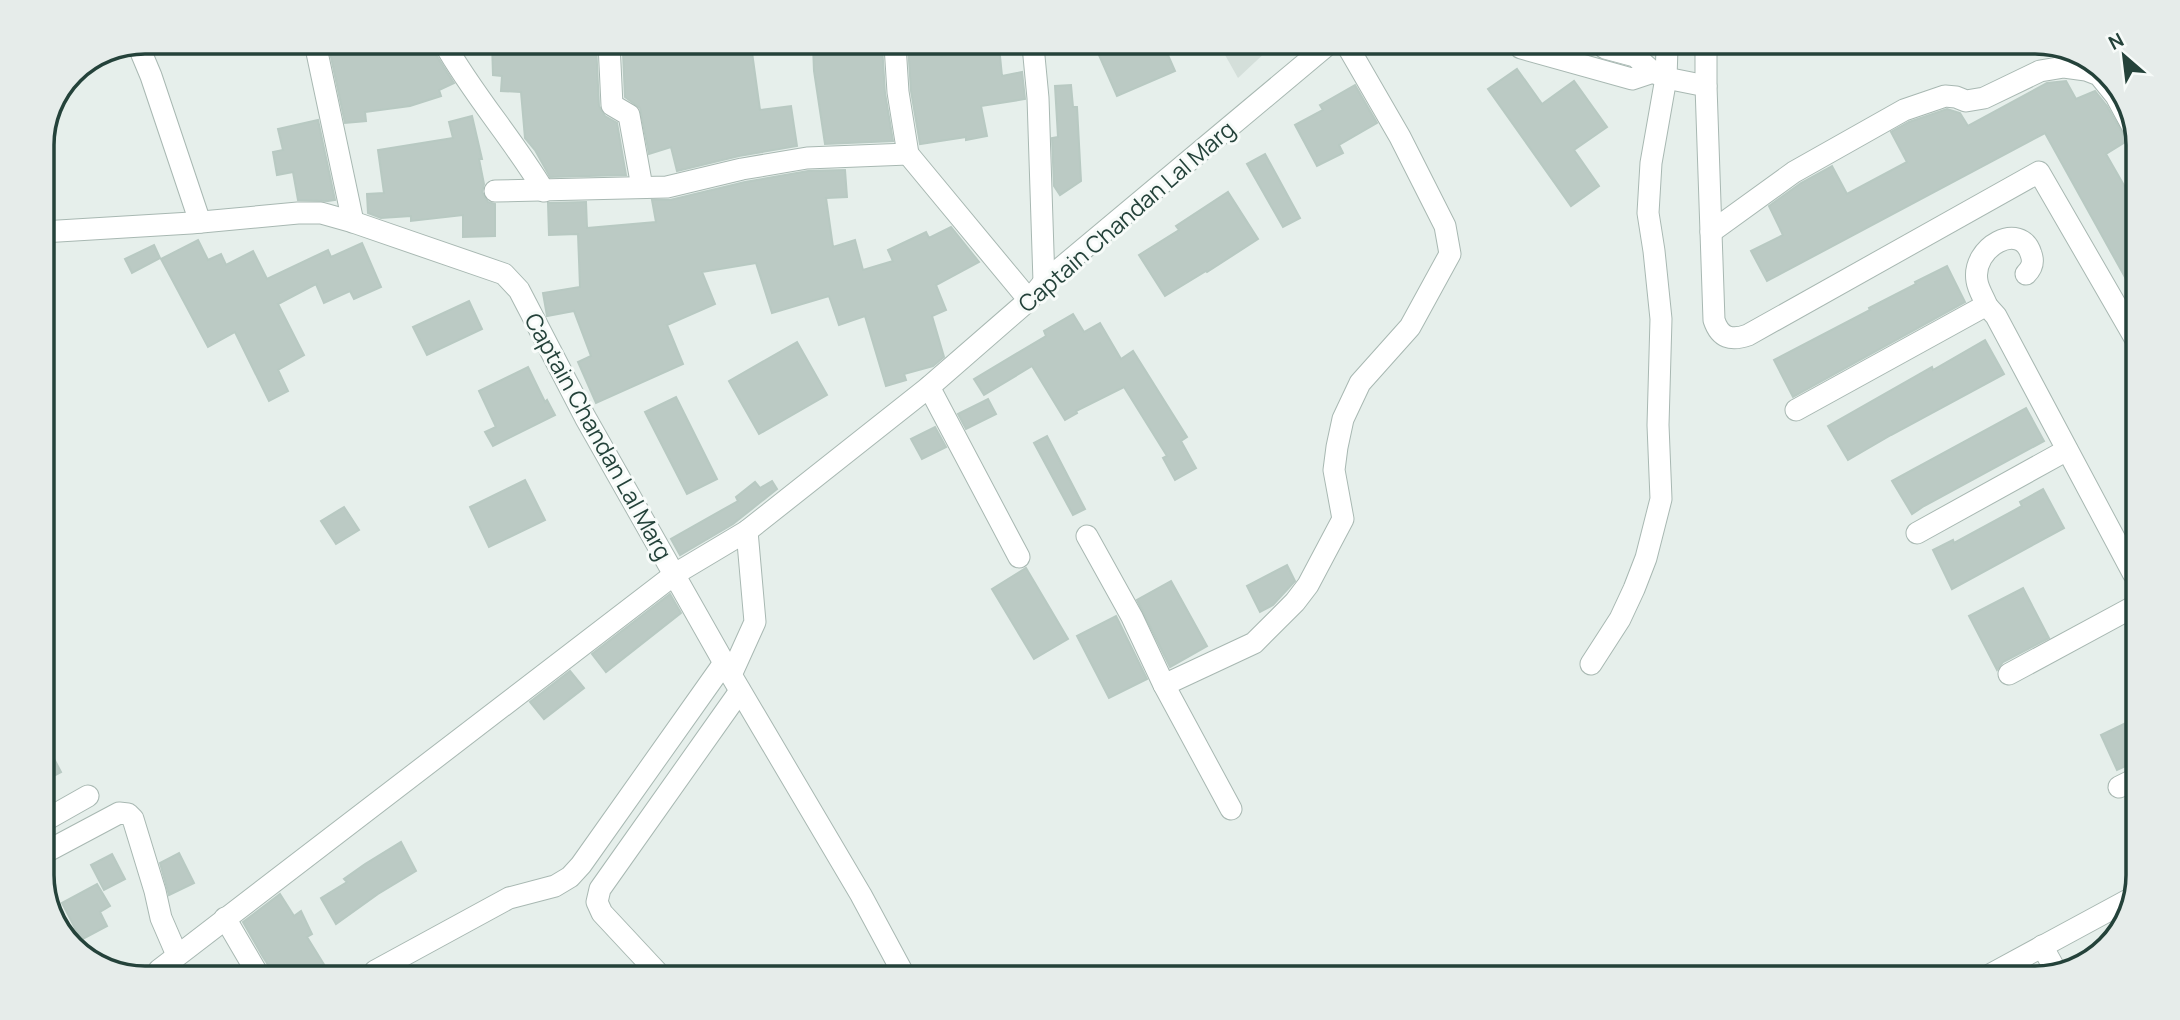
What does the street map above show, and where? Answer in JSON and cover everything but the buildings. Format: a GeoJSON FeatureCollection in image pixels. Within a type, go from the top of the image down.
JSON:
{"type":"FeatureCollection","features":[{"type":"Feature","properties":{"kind":"street"},"geometry":{"type":"LineString","coordinates":[[142,54],[200,222]]}},
{"type":"Feature","properties":{"kind":"street"},"geometry":{"type":"LineString","coordinates":[[317,54],[353,222]]}},
{"type":"Feature","properties":{"kind":"street"},"geometry":{"type":"LineString","coordinates":[[450,54],[461,73],[523,155],[544,191]]}},
{"type":"Feature","properties":{"kind":"street"},"geometry":{"type":"LineString","coordinates":[[609,54],[612,105],[629,116],[642,187]]}},
{"type":"Feature","properties":{"kind":"street"},"geometry":{"type":"LineString","coordinates":[[896,54],[898,92],[908,154],[1029,300]]}},
{"type":"Feature","properties":{"kind":"street"},"geometry":{"type":"LineString","coordinates":[[1034,54],[1038,98],[1044,282]]}},
{"type":"Feature","properties":{"kind":"street","name":"Captain Chandan Lal Marg"},"geometry":{"type":"LineString","coordinates":[[54,231],[321,213],[503,274],[519,290],[585,417],[675,574],[747,531],[929,387],[1029,300],[1044,282],[1317,54]]}},
{"type":"Feature","properties":{"kind":"street"},"geometry":{"type":"LineString","coordinates":[[1164,685],[1254,643],[1308,585],[1343,519],[1334,470],[1343,419],[1360,383],[1410,327],[1450,254],[1445,226],[1400,136],[1352,54]]}},
{"type":"Feature","properties":{"kind":"street"},"geometry":{"type":"LineString","coordinates":[[1542,54],[1632,79],[1659,75],[1706,86]]}},
{"type":"Feature","properties":{"kind":"street"},"geometry":{"type":"LineString","coordinates":[[1628,54],[1635,56],[1659,75]]}},
{"type":"Feature","properties":{"kind":"street"},"geometry":{"type":"LineString","coordinates":[[1591,664],[1620,619],[1634,589],[1646,558],[1661,499],[1658,425],[1661,319],[1647,213],[1659,75],[1665,54]]}},
{"type":"Feature","properties":{"kind":"street"},"geometry":{"type":"LineString","coordinates":[[1706,54],[1714,320],[1724,336],[1739,339],[1755,332],[2039,172],[2126,323]]}},
{"type":"Feature","properties":{"kind":"street"},"geometry":{"type":"LineString","coordinates":[[1711,232],[1794,172],[1904,110],[1945,96],[1956,96],[1966,101],[1984,98],[2040,71],[2064,67],[2086,70]]}},
{"type":"Feature","properties":{"kind":"street"},"geometry":{"type":"LineString","coordinates":[[495,191],[667,187],[742,169],[807,158],[908,154]]}},
{"type":"Feature","properties":{"kind":"street"},"geometry":{"type":"LineString","coordinates":[[2026,274],[2033,259],[2023,240],[2004,240],[1984,252],[1977,261],[1977,283],[1987,306],[1996,316],[2126,560]]}},
{"type":"Feature","properties":{"kind":"street"},"geometry":{"type":"LineString","coordinates":[[1796,410],[1987,306]]}},
{"type":"Feature","properties":{"kind":"street"},"geometry":{"type":"LineString","coordinates":[[929,387],[1019,557]]}},
{"type":"Feature","properties":{"kind":"street"},"geometry":{"type":"LineString","coordinates":[[1917,533],[2067,450]]}},
{"type":"Feature","properties":{"kind":"street"},"geometry":{"type":"LineString","coordinates":[[651,966],[602,913],[597,902],[600,889],[732,676],[755,622],[747,531]]}},
{"type":"Feature","properties":{"kind":"street"},"geometry":{"type":"LineString","coordinates":[[1087,536],[1231,809]]}},
{"type":"Feature","properties":{"kind":"street"},"geometry":{"type":"LineString","coordinates":[[164,966],[675,574],[900,966]]}},
{"type":"Feature","properties":{"kind":"street"},"geometry":{"type":"LineString","coordinates":[[2009,674],[2126,611]]}},
{"type":"Feature","properties":{"kind":"street"},"geometry":{"type":"LineString","coordinates":[[384,966],[509,898],[555,886],[570,877],[732,676]]}},
{"type":"Feature","properties":{"kind":"street"},"geometry":{"type":"LineString","coordinates":[[54,815],[88,796]]}},
{"type":"Feature","properties":{"kind":"street"},"geometry":{"type":"LineString","coordinates":[[54,848],[118,813],[128,814],[133,819],[161,918],[177,955]]}},
{"type":"Feature","properties":{"kind":"street"},"geometry":{"type":"LineString","coordinates":[[2006,966],[2120,904]]}},
{"type":"Feature","properties":{"kind":"street"},"geometry":{"type":"LineString","coordinates":[[225,918],[253,966]]}},
{"type":"Feature","properties":{"kind":"street"},"geometry":{"type":"LineString","coordinates":[[2042,946],[2052,964]]}},
{"type":"Feature","properties":{"kind":"shaded area"},"geometry":{"type":"Polygon","coordinates":[[[1224,54],[1264,54],[1238,78],[1224,54]]]}}]}
